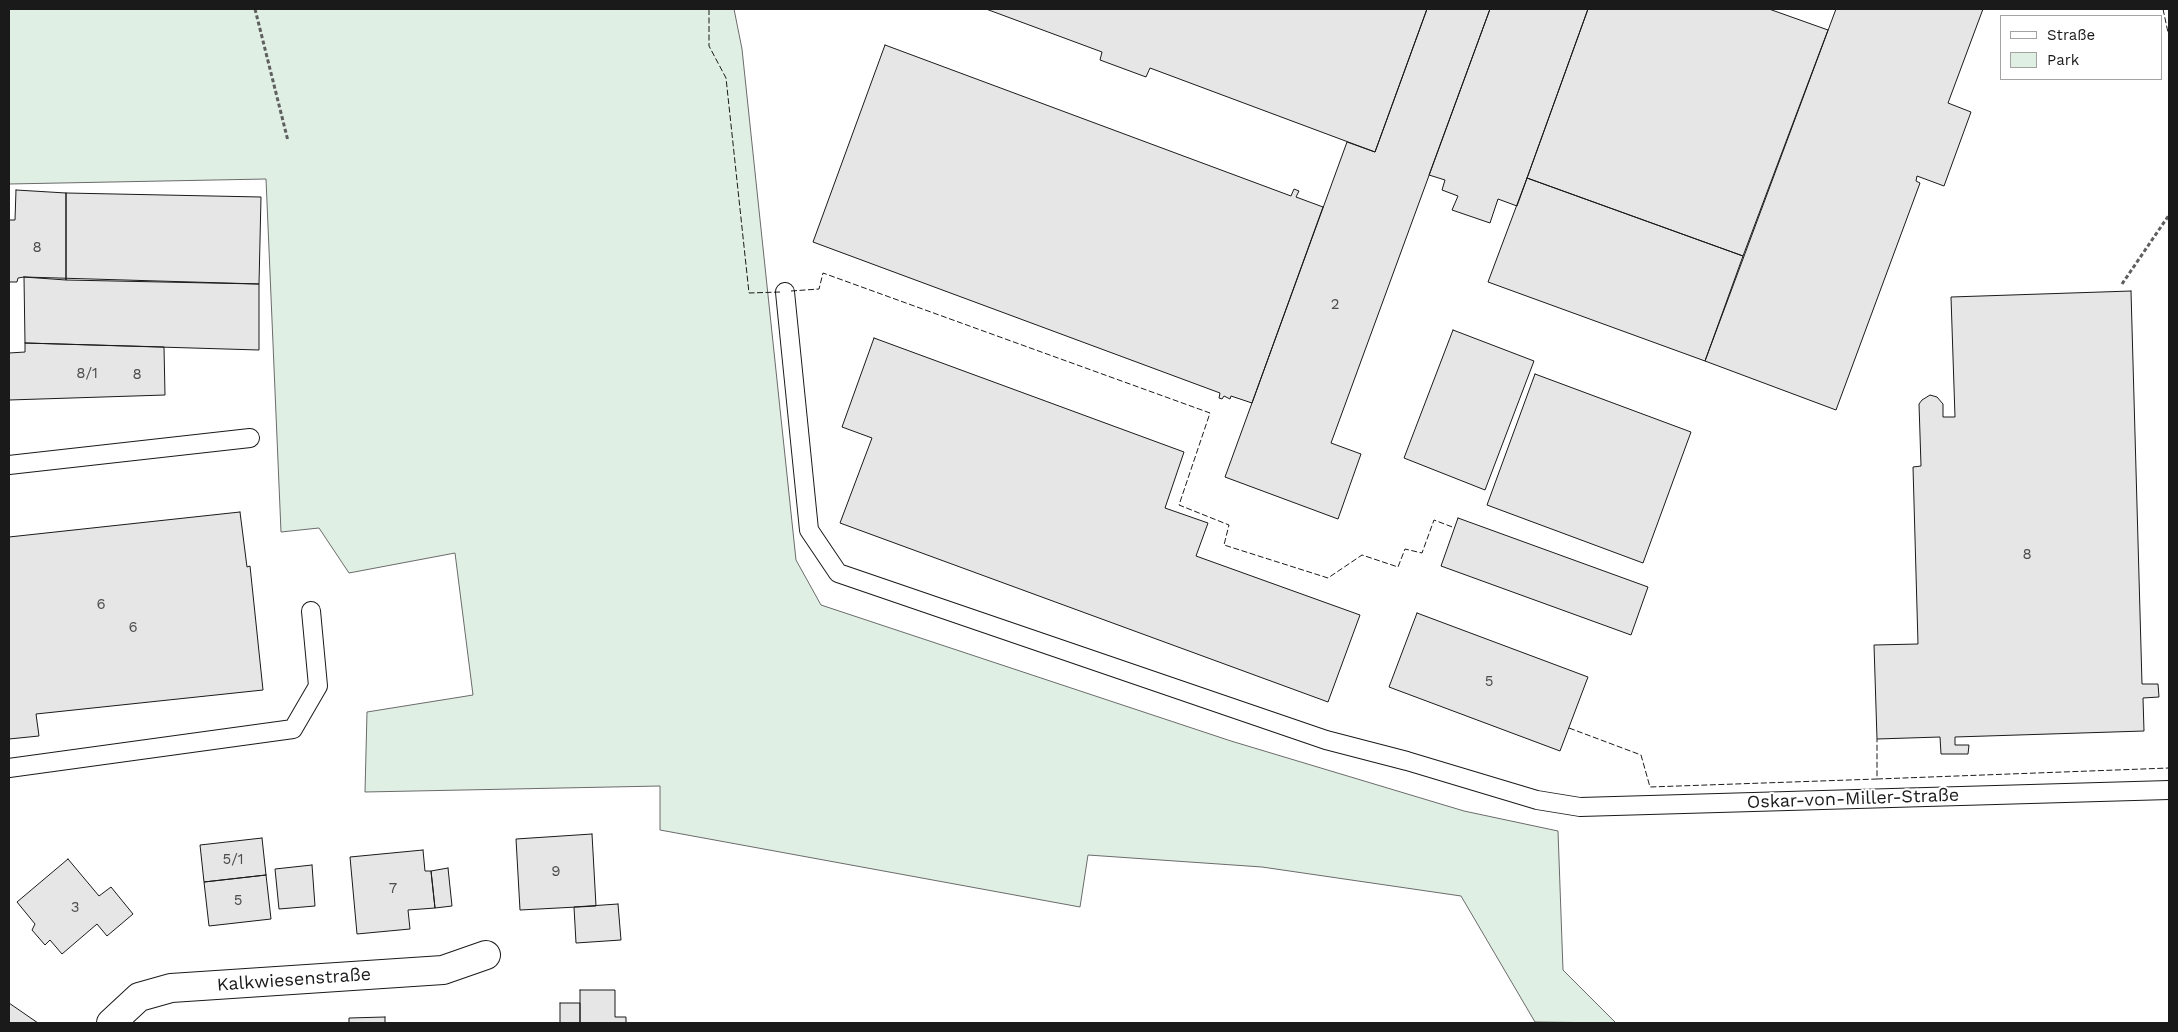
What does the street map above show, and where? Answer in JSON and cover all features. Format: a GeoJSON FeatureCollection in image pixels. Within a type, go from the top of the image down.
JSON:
{"type":"FeatureCollection","features":[{"type":"Feature","properties":{"kind":"street","name":"Kalkwiesenstraße"},"geometry":{"type":"LineString","coordinates":[[111,1023],[139,997],[171,988],[443,970],[486,955]]}},
{"type":"Feature","properties":{"kind":"lane","name":"Oskar-von-Miller-Straße"},"geometry":{"type":"LineString","coordinates":[[785,292],[808,530],[838,573],[1326,740],[1407,761],[1537,800],[1580,807],[2169,790]]}},
{"type":"Feature","properties":{"kind":"lane"},"geometry":{"type":"LineString","coordinates":[[9,465],[250,438]]}},
{"type":"Feature","properties":{"kind":"lane"},"geometry":{"type":"LineString","coordinates":[[9,768],[293,729],[318,686],[311,611]]}},
{"type":"Feature","properties":{"kind":"path"},"geometry":{"type":"LineString","coordinates":[[255,9],[288,141]]}},
{"type":"Feature","properties":{"kind":"path"},"geometry":{"type":"LineString","coordinates":[[2122,284],[2169,215]]}},
{"type":"Feature","properties":{"kind":"green space"},"geometry":{"type":"Polygon","coordinates":[[[9,9],[734,9],[742,49],[796,560],[821,605],[1231,741],[1464,811],[1558,831],[1563,970],[1616,1023],[1535,1022],[1461,896],[1262,867],[1088,855],[1080,907],[660,830],[660,786],[365,792],[367,712],[473,695],[455,553],[349,573],[319,528],[281,532],[266,179],[9,184],[9,9]]]}},
{"type":"Feature","properties":{"kind":"building"},"geometry":{"type":"Polygon","coordinates":[[[986,9],[1427,9],[1375,152],[1150,68],[1146,77],[1100,60],[1102,52],[986,9]]]}},
{"type":"Feature","properties":{"kind":"building"},"geometry":{"type":"Polygon","coordinates":[[[1427,9],[1490,9],[1331,443],[1361,454],[1338,519],[1225,477],[1347,142],[1375,152],[1427,9]]]}},
{"type":"Feature","properties":{"kind":"building"},"geometry":{"type":"Polygon","coordinates":[[[1490,9],[1588,9],[1517,206],[1498,199],[1490,223],[1452,210],[1458,196],[1442,190],[1445,180],[1429,175],[1490,9]]]}},
{"type":"Feature","properties":{"kind":"building"},"geometry":{"type":"Polygon","coordinates":[[[1588,9],[1769,9],[1828,30],[1743,256],[1527,178],[1588,9]]]}},
{"type":"Feature","properties":{"kind":"building"},"geometry":{"type":"Polygon","coordinates":[[[1836,9],[1983,9],[1948,103],[1971,112],[1944,186],[1917,176],[1916,181],[1920,183],[1836,410],[1705,361],[1836,9]]]}},
{"type":"Feature","properties":{"kind":"building"},"geometry":{"type":"Polygon","coordinates":[[[885,45],[1291,196],[1294,189],[1299,191],[1296,197],[1323,207],[1252,403],[1231,396],[1230,399],[1224,396],[1222,399],[1219,398],[1220,393],[813,242],[885,45]]]}},
{"type":"Feature","properties":{"kind":"building"},"geometry":{"type":"Polygon","coordinates":[[[1527,178],[1743,256],[1705,361],[1488,282],[1527,178]]]}},
{"type":"Feature","properties":{"kind":"building"},"geometry":{"type":"Polygon","coordinates":[[[16,190],[66,193],[66,280],[24,277],[18,278],[17,282],[9,282],[9,220],[15,220],[16,190]]]}},
{"type":"Feature","properties":{"kind":"building"},"geometry":{"type":"Polygon","coordinates":[[[66,193],[261,197],[259,284],[66,280],[66,193]]]}},
{"type":"Feature","properties":{"kind":"building"},"geometry":{"type":"Polygon","coordinates":[[[24,277],[259,284],[259,350],[25,343],[24,277]]]}},
{"type":"Feature","properties":{"kind":"building"},"geometry":{"type":"Polygon","coordinates":[[[2131,291],[2142,684],[2158,684],[2159,697],[2143,698],[2144,731],[1955,737],[1955,745],[1969,745],[1968,754],[1941,754],[1940,737],[1877,739],[1874,645],[1918,644],[1913,467],[1921,466],[1919,404],[1922,400],[1930,395],[1937,397],[1943,404],[1943,417],[1955,417],[1951,297],[2131,291]]]}},
{"type":"Feature","properties":{"kind":"building"},"geometry":{"type":"Polygon","coordinates":[[[1453,330],[1534,361],[1485,490],[1404,458],[1453,330]]]}},
{"type":"Feature","properties":{"kind":"building"},"geometry":{"type":"Polygon","coordinates":[[[874,338],[1184,452],[1165,508],[1208,523],[1196,556],[1360,615],[1328,702],[840,523],[872,438],[842,427],[874,338]]]}},
{"type":"Feature","properties":{"kind":"building"},"geometry":{"type":"Polygon","coordinates":[[[25,343],[164,347],[165,395],[9,400],[9,353],[25,352],[25,343]]]}},
{"type":"Feature","properties":{"kind":"building"},"geometry":{"type":"Polygon","coordinates":[[[1535,374],[1691,432],[1643,563],[1487,505],[1535,374]]]}},
{"type":"Feature","properties":{"kind":"building"},"geometry":{"type":"Polygon","coordinates":[[[240,512],[247,567],[250,566],[263,690],[36,714],[39,736],[9,739],[9,537],[240,512]]]}},
{"type":"Feature","properties":{"kind":"building"},"geometry":{"type":"Polygon","coordinates":[[[1458,518],[1648,587],[1631,635],[1441,566],[1458,518]]]}},
{"type":"Feature","properties":{"kind":"building"},"geometry":{"type":"Polygon","coordinates":[[[1417,613],[1588,677],[1560,751],[1389,687],[1417,613]]]}},
{"type":"Feature","properties":{"kind":"building"},"geometry":{"type":"Polygon","coordinates":[[[592,834],[596,906],[520,910],[516,839],[592,834]]]}},
{"type":"Feature","properties":{"kind":"building"},"geometry":{"type":"Polygon","coordinates":[[[262,838],[266,875],[204,882],[200,845],[262,838]]]}},
{"type":"Feature","properties":{"kind":"building"},"geometry":{"type":"Polygon","coordinates":[[[423,850],[425,871],[431,871],[435,908],[408,910],[410,929],[357,934],[350,857],[423,850]]]}},
{"type":"Feature","properties":{"kind":"building"},"geometry":{"type":"Polygon","coordinates":[[[68,859],[99,896],[111,887],[133,914],[107,936],[97,924],[62,954],[50,940],[45,945],[32,930],[35,924],[17,902],[68,859]]]}},
{"type":"Feature","properties":{"kind":"building"},"geometry":{"type":"Polygon","coordinates":[[[312,865],[315,906],[279,909],[275,869],[312,865]]]}},
{"type":"Feature","properties":{"kind":"building"},"geometry":{"type":"Polygon","coordinates":[[[448,868],[452,906],[435,908],[431,871],[448,868]]]}},
{"type":"Feature","properties":{"kind":"building"},"geometry":{"type":"Polygon","coordinates":[[[266,875],[271,919],[209,926],[204,882],[266,875]]]}},
{"type":"Feature","properties":{"kind":"building"},"geometry":{"type":"Polygon","coordinates":[[[618,904],[621,940],[576,943],[574,907],[618,904]]]}},
{"type":"Feature","properties":{"kind":"building"},"geometry":{"type":"Polygon","coordinates":[[[580,990],[615,990],[615,1017],[626,1017],[626,1023],[580,1023],[580,990]]]}},
{"type":"Feature","properties":{"kind":"building"},"geometry":{"type":"Polygon","coordinates":[[[9,1003],[38,1023],[9,1023],[9,1003]]]}},
{"type":"Feature","properties":{"kind":"building"},"geometry":{"type":"Polygon","coordinates":[[[560,1003],[580,1003],[580,1023],[560,1023],[560,1003]]]}},
{"type":"Feature","properties":{"kind":"building"},"geometry":{"type":"Polygon","coordinates":[[[385,1017],[385,1023],[349,1023],[349,1018],[385,1017]]]}},
{"type":"Feature","properties":{"kind":"fence"},"geometry":{"type":"LineString","coordinates":[[709,9],[709,46],[726,78],[749,293],[781,292]]}},
{"type":"Feature","properties":{"kind":"fence"},"geometry":{"type":"LineString","coordinates":[[2163,9],[2169,37]]}},
{"type":"Feature","properties":{"kind":"fence"},"geometry":{"type":"LineString","coordinates":[[791,291],[819,289],[823,273],[1210,413],[1179,505],[1229,525],[1224,545],[1328,578],[1362,555],[1398,567],[1405,549],[1422,553],[1434,520],[1455,528]]}},
{"type":"Feature","properties":{"kind":"fence"},"geometry":{"type":"LineString","coordinates":[[1569,728],[1641,755],[1650,787],[1877,779],[1877,739]]}},
{"type":"Feature","properties":{"kind":"fence"},"geometry":{"type":"LineString","coordinates":[[1877,779],[2169,768]]}}]}
